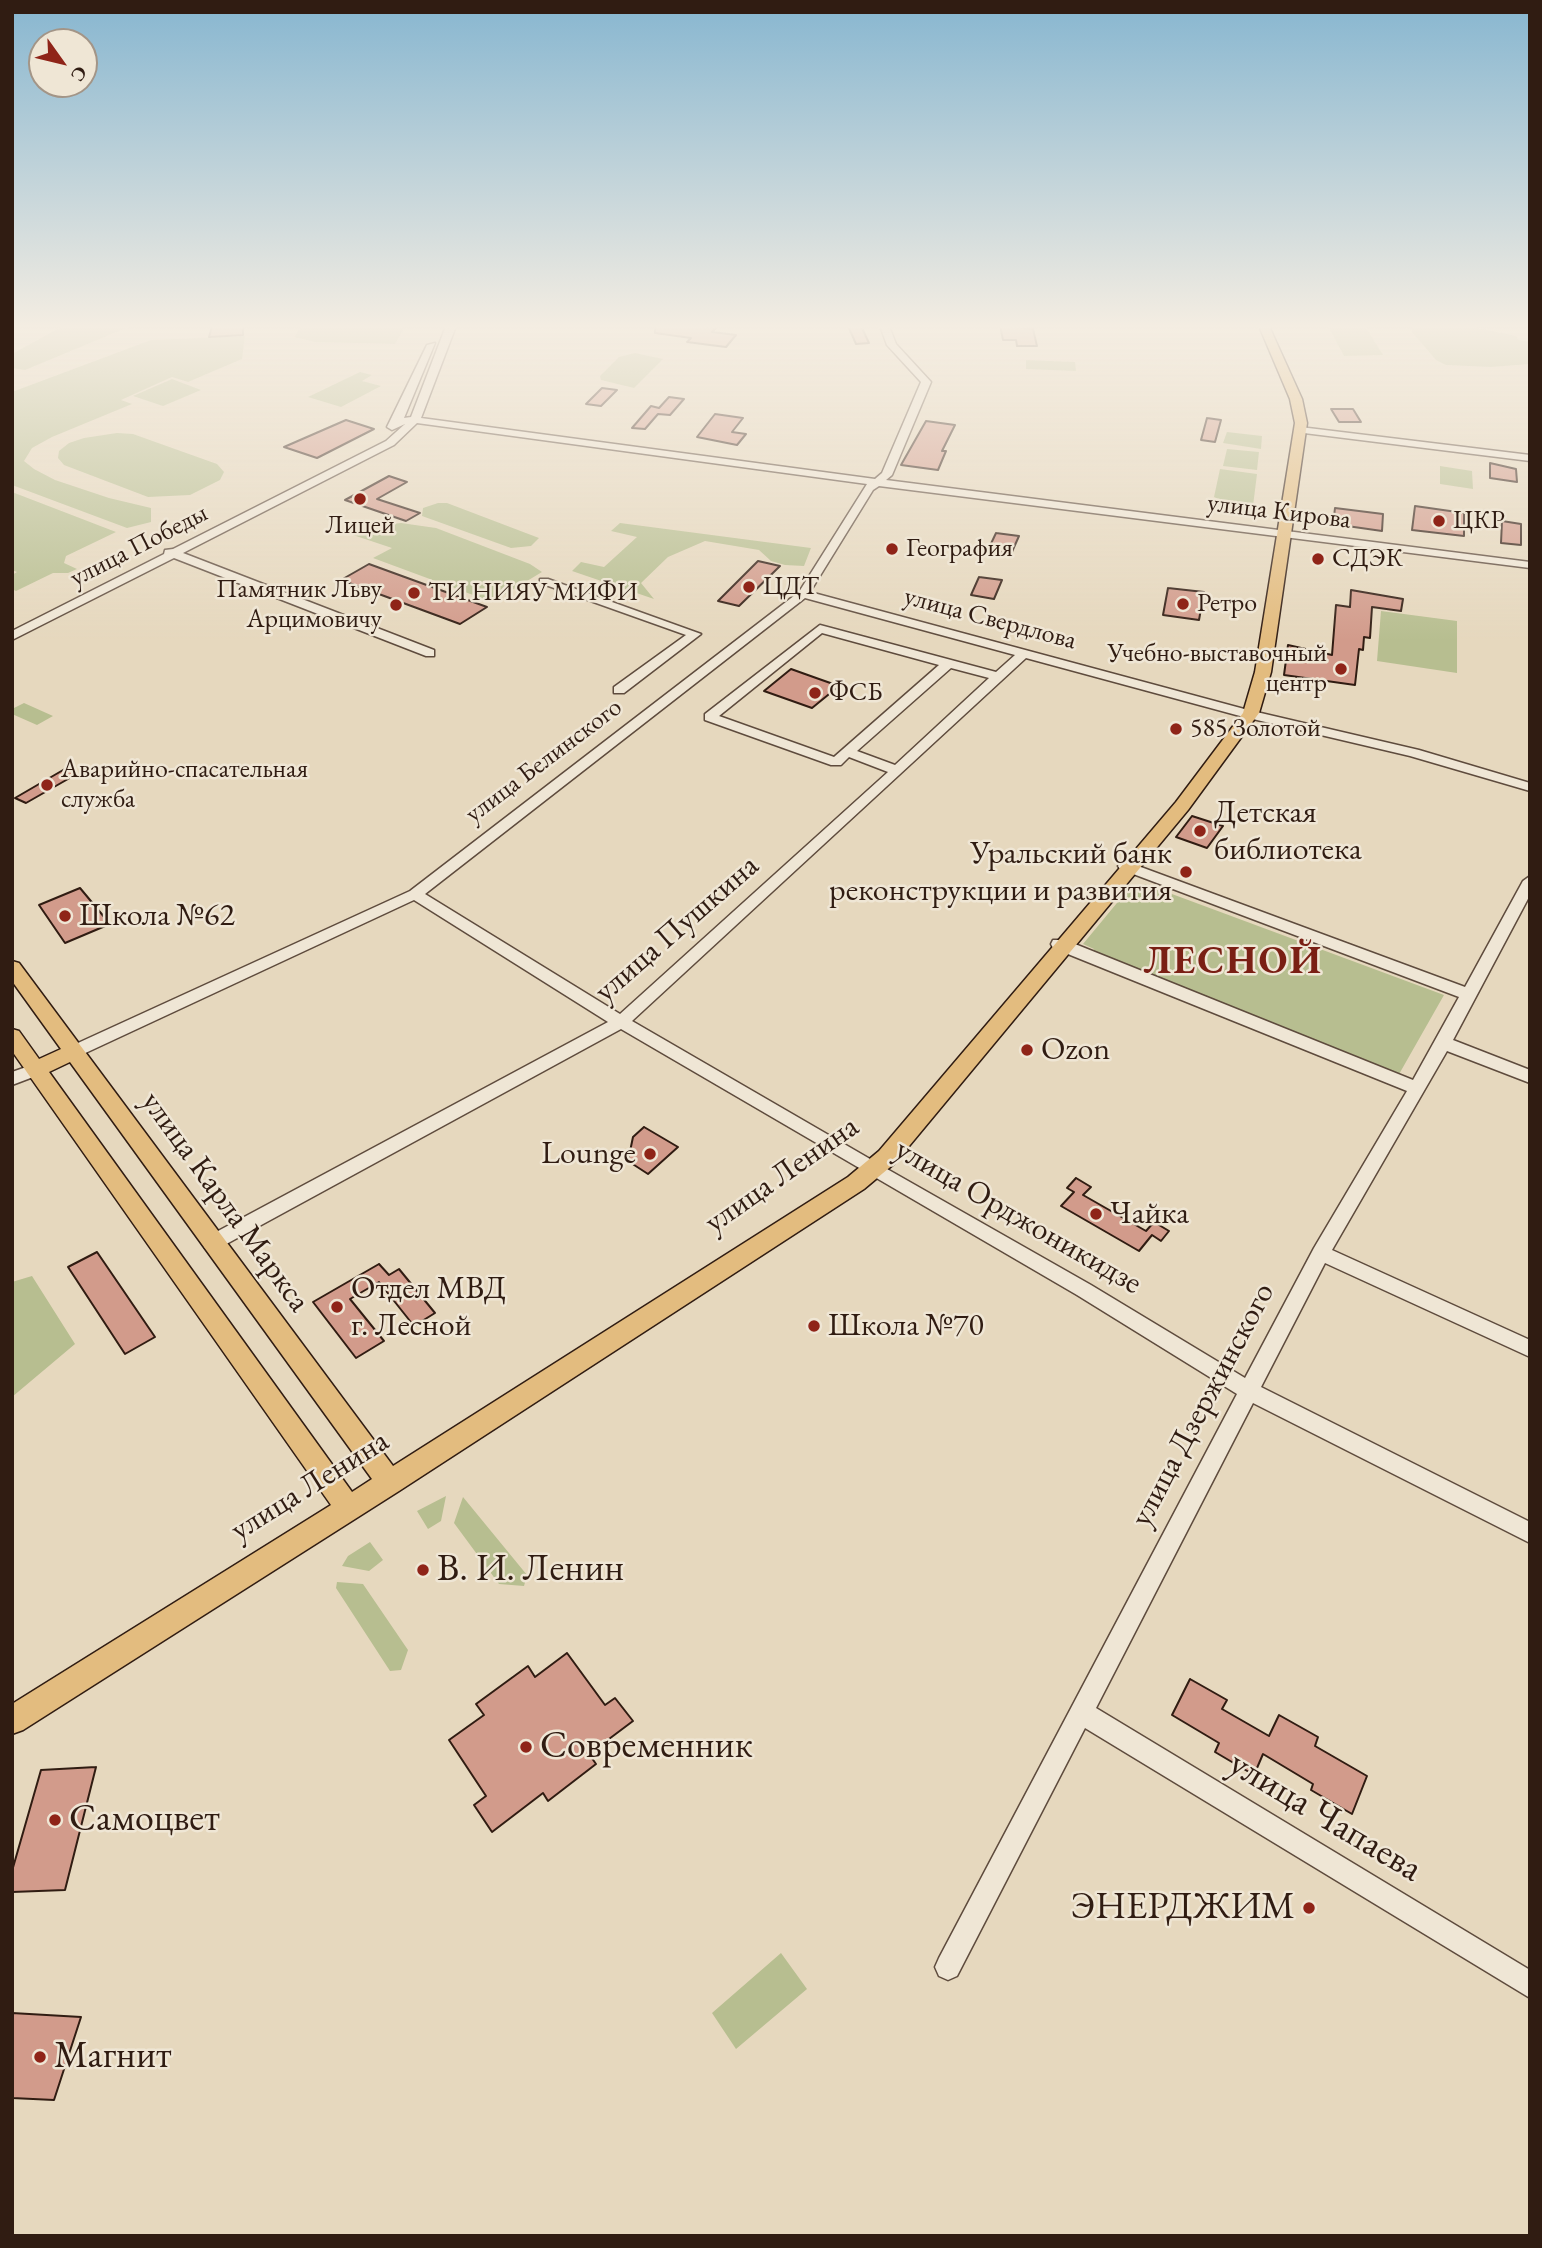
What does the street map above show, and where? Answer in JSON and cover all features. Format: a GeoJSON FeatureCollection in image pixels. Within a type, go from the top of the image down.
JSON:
{"type":"FeatureCollection","features":[{"type":"Feature","properties":{"kind":"main road"},"geometry":{"type":"LineString","coordinates":[[1280,535],[1297,431]]}},
{"type":"Feature","properties":{"kind":"main road","name":"улица Ленина"},"geometry":{"type":"LineString","coordinates":[[13,1717],[347,1506],[869,1167],[1180,806],[1247,714],[1263,672],[1280,535]]}},
{"type":"Feature","properties":{"kind":"main road","name":"улица Карла Маркса"},"geometry":{"type":"LineString","coordinates":[[12,967],[387,1479]]}},
{"type":"Feature","properties":{"kind":"main road"},"geometry":{"type":"LineString","coordinates":[[12,1036],[347,1506]]}},
{"type":"Feature","properties":{"kind":"main road","name":"улица Белинского"},"geometry":{"type":"LineString","coordinates":[[35,1070],[73,1052]]}},
{"type":"Feature","properties":{"kind":"street","name":"улица Победы"},"geometry":{"type":"LineString","coordinates":[[12,636],[380,440],[388,431]]}},
{"type":"Feature","properties":{"kind":"street","name":"улица Победы"},"geometry":{"type":"LineString","coordinates":[[12,626],[390,443],[404,431]]}},
{"type":"Feature","properties":{"kind":"street","name":"улица Кирова"},"geometry":{"type":"LineString","coordinates":[[490,431],[1280,535],[1530,565]]}},
{"type":"Feature","properties":{"kind":"street","name":"улица Белинского"},"geometry":{"type":"LineString","coordinates":[[73,1052],[415,894],[803,594],[869,488],[887,475],[905,431]]}},
{"type":"Feature","properties":{"kind":"street"},"geometry":{"type":"LineString","coordinates":[[1305,431],[1530,458]]}},
{"type":"Feature","properties":{"kind":"street"},"geometry":{"type":"LineString","coordinates":[[169,552],[430,653]]}},
{"type":"Feature","properties":{"kind":"street"},"geometry":{"type":"LineString","coordinates":[[544,581],[695,634],[619,690]]}},
{"type":"Feature","properties":{"kind":"street","name":"улица Свердлова"},"geometry":{"type":"LineString","coordinates":[[803,594],[1247,714],[1414,754],[1530,787]]}},
{"type":"Feature","properties":{"kind":"street"},"geometry":{"type":"LineString","coordinates":[[948,664],[836,762],[710,717],[820,629],[998,677]]}},
{"type":"Feature","properties":{"kind":"street","name":"улица Пушкина"},"geometry":{"type":"LineString","coordinates":[[212,1243],[621,1022],[1024,654]]}},
{"type":"Feature","properties":{"kind":"street"},"geometry":{"type":"LineString","coordinates":[[847,752],[898,771]]}},
{"type":"Feature","properties":{"kind":"street"},"geometry":{"type":"LineString","coordinates":[[1128,867],[1469,995]]}},
{"type":"Feature","properties":{"kind":"street","name":"улица Дзержинского"},"geometry":{"type":"LineString","coordinates":[[948,1967],[1321,1253],[1443,1043],[1530,881]]}},
{"type":"Feature","properties":{"kind":"street","name":"улица Орджоникидзе"},"geometry":{"type":"LineString","coordinates":[[415,894],[621,1022],[1084,1290],[1248,1390],[1530,1533]]}},
{"type":"Feature","properties":{"kind":"street"},"geometry":{"type":"LineString","coordinates":[[1062,946],[1417,1088]]}},
{"type":"Feature","properties":{"kind":"street"},"geometry":{"type":"LineString","coordinates":[[1443,1043],[1530,1077]]}},
{"type":"Feature","properties":{"kind":"street","name":"улица Белинского"},"geometry":{"type":"LineString","coordinates":[[12,1079],[35,1070]]}},
{"type":"Feature","properties":{"kind":"street"},"geometry":{"type":"LineString","coordinates":[[1321,1253],[1530,1349]]}},
{"type":"Feature","properties":{"kind":"street","name":"улица Чапаева"},"geometry":{"type":"LineString","coordinates":[[1081,1712],[1530,1985]]}},
{"type":"Feature","properties":{"kind":"green space"},"geometry":{"type":"Polygon","coordinates":[[[12,431],[67,431],[32,448],[24,461],[55,480],[109,498],[151,508],[151,522],[127,528],[12,485],[12,431]]]}},
{"type":"Feature","properties":{"kind":"green space"},"geometry":{"type":"Polygon","coordinates":[[[1227,432],[1262,436],[1261,449],[1223,443],[1227,432]]]}},
{"type":"Feature","properties":{"kind":"green space"},"geometry":{"type":"Polygon","coordinates":[[[117,433],[133,434],[217,464],[224,472],[220,480],[190,495],[148,497],[64,465],[58,458],[59,451],[69,443],[117,433]]]}},
{"type":"Feature","properties":{"kind":"green space"},"geometry":{"type":"Polygon","coordinates":[[[1227,449],[1259,452],[1257,470],[1223,466],[1227,449]]]}},
{"type":"Feature","properties":{"kind":"green space"},"geometry":{"type":"Polygon","coordinates":[[[1440,466],[1472,471],[1473,489],[1440,484],[1440,466]]]}},
{"type":"Feature","properties":{"kind":"green space"},"geometry":{"type":"Polygon","coordinates":[[[1220,469],[1257,474],[1252,514],[1214,497],[1220,469]]]}},
{"type":"Feature","properties":{"kind":"green space"},"geometry":{"type":"Polygon","coordinates":[[[12,492],[116,532],[66,556],[64,563],[77,569],[68,573],[53,573],[16,591],[12,589],[12,575],[17,572],[12,570],[12,492]]]}},
{"type":"Feature","properties":{"kind":"green space"},"geometry":{"type":"Polygon","coordinates":[[[447,503],[539,538],[531,546],[511,548],[422,516],[423,508],[447,503]]]}},
{"type":"Feature","properties":{"kind":"green space"},"geometry":{"type":"Polygon","coordinates":[[[401,523],[436,528],[530,564],[542,572],[492,602],[373,558],[392,548],[353,535],[371,526],[401,523]]]}},
{"type":"Feature","properties":{"kind":"green space"},"geometry":{"type":"Polygon","coordinates":[[[620,523],[811,548],[804,566],[785,565],[771,561],[759,550],[705,541],[668,557],[641,583],[654,599],[572,571],[581,562],[604,567],[637,537],[611,531],[620,523]]]}},
{"type":"Feature","properties":{"kind":"green space"},"geometry":{"type":"Polygon","coordinates":[[[1381,611],[1457,621],[1457,673],[1377,661],[1381,611]]]}},
{"type":"Feature","properties":{"kind":"green space"},"geometry":{"type":"Polygon","coordinates":[[[24,703],[53,716],[37,725],[12,714],[12,709],[24,703]]]}},
{"type":"Feature","properties":{"kind":"green space"},"geometry":{"type":"Polygon","coordinates":[[[1145,884],[1444,995],[1398,1076],[1091,954],[1094,949],[1083,944],[1131,886],[1141,889],[1145,884]]]}},
{"type":"Feature","properties":{"kind":"green space"},"geometry":{"type":"Polygon","coordinates":[[[32,1276],[75,1344],[12,1397],[12,1282],[32,1276]]]}},
{"type":"Feature","properties":{"kind":"green space"},"geometry":{"type":"Polygon","coordinates":[[[446,1496],[441,1521],[428,1529],[417,1511],[446,1496]]]}},
{"type":"Feature","properties":{"kind":"green space"},"geometry":{"type":"Polygon","coordinates":[[[463,1497],[527,1575],[524,1586],[499,1584],[454,1523],[463,1497]]]}},
{"type":"Feature","properties":{"kind":"green space"},"geometry":{"type":"Polygon","coordinates":[[[370,1542],[383,1560],[369,1571],[342,1566],[348,1556],[370,1542]]]}},
{"type":"Feature","properties":{"kind":"green space"},"geometry":{"type":"Polygon","coordinates":[[[337,1582],[363,1584],[408,1650],[401,1670],[390,1671],[336,1588],[337,1582]]]}},
{"type":"Feature","properties":{"kind":"green space"},"geometry":{"type":"Polygon","coordinates":[[[781,1953],[807,1989],[736,2049],[712,2013],[781,1953]]]}},
{"type":"Feature","properties":{"kind":"building"},"geometry":{"type":"Polygon","coordinates":[[[321,431],[370,431],[317,458],[284,447],[321,431]]]}},
{"type":"Feature","properties":{"kind":"building"},"geometry":{"type":"Polygon","coordinates":[[[702,431],[733,431],[746,434],[737,445],[697,437],[702,431]]]}},
{"type":"Feature","properties":{"kind":"building"},"geometry":{"type":"Polygon","coordinates":[[[920,431],[952,431],[942,451],[946,451],[938,470],[901,465],[920,431]]]}},
{"type":"Feature","properties":{"kind":"building"},"geometry":{"type":"Polygon","coordinates":[[[1203,431],[1218,431],[1215,442],[1201,440],[1203,431]]]}},
{"type":"Feature","properties":{"kind":"building"},"geometry":{"type":"Polygon","coordinates":[[[1490,463],[1516,469],[1517,482],[1490,478],[1490,463]]]}},
{"type":"Feature","properties":{"kind":"building","name":"Лицей"},"geometry":{"type":"Polygon","coordinates":[[[389,476],[407,482],[377,499],[420,513],[406,521],[345,500],[389,476]]]}},
{"type":"Feature","properties":{"kind":"building","name":"ЦКР"},"geometry":{"type":"Polygon","coordinates":[[[1415,506],[1464,513],[1464,536],[1412,530],[1415,506]]]}},
{"type":"Feature","properties":{"kind":"building"},"geometry":{"type":"Polygon","coordinates":[[[1335,508],[1383,514],[1382,531],[1333,524],[1335,508]]]}},
{"type":"Feature","properties":{"kind":"building"},"geometry":{"type":"Polygon","coordinates":[[[1502,521],[1521,524],[1521,545],[1501,543],[1502,521]]]}},
{"type":"Feature","properties":{"kind":"building"},"geometry":{"type":"Polygon","coordinates":[[[996,533],[1019,536],[1011,554],[988,550],[996,533]]]}},
{"type":"Feature","properties":{"kind":"building","name":"ЦДТ"},"geometry":{"type":"Polygon","coordinates":[[[758,561],[780,566],[739,606],[718,601],[758,561]]]}},
{"type":"Feature","properties":{"kind":"building","name":"ТИ НИЯУ МИФИ"},"geometry":{"type":"Polygon","coordinates":[[[369,564],[487,607],[460,624],[341,580],[369,564]]]}},
{"type":"Feature","properties":{"kind":"building"},"geometry":{"type":"Polygon","coordinates":[[[979,577],[1002,580],[994,599],[971,595],[979,577]]]}},
{"type":"Feature","properties":{"kind":"building","name":"Ретро"},"geometry":{"type":"Polygon","coordinates":[[[1168,588],[1204,592],[1199,620],[1163,615],[1168,588]]]}},
{"type":"Feature","properties":{"kind":"building"},"geometry":{"type":"Polygon","coordinates":[[[1351,590],[1403,599],[1401,611],[1372,607],[1370,638],[1364,637],[1363,650],[1359,649],[1355,685],[1284,675],[1288,645],[1332,655],[1336,605],[1350,607],[1351,590]]]}},
{"type":"Feature","properties":{"kind":"building"},"geometry":{"type":"Polygon","coordinates":[[[791,669],[839,686],[812,708],[764,691],[791,669]]]}},
{"type":"Feature","properties":{"kind":"building","name":"Аварийно-спасательная служба"},"geometry":{"type":"Polygon","coordinates":[[[70,766],[75,775],[26,803],[15,798],[70,766]]]}},
{"type":"Feature","properties":{"kind":"building","name":"Детская библиотека"},"geometry":{"type":"Polygon","coordinates":[[[1192,816],[1223,826],[1207,848],[1176,837],[1192,816]]]}},
{"type":"Feature","properties":{"kind":"building","name":"Школа №62"},"geometry":{"type":"Polygon","coordinates":[[[80,888],[110,924],[65,943],[39,905],[80,888]]]}},
{"type":"Feature","properties":{"kind":"building","name":"Lounge"},"geometry":{"type":"Polygon","coordinates":[[[644,1127],[678,1147],[648,1174],[628,1161],[633,1137],[644,1127]]]}},
{"type":"Feature","properties":{"kind":"building","name":"Чайка"},"geometry":{"type":"Polygon","coordinates":[[[1076,1178],[1091,1187],[1083,1195],[1146,1231],[1154,1222],[1169,1231],[1161,1241],[1152,1235],[1139,1251],[1061,1206],[1074,1192],[1067,1188],[1076,1178]]]}},
{"type":"Feature","properties":{"kind":"building"},"geometry":{"type":"Polygon","coordinates":[[[97,1252],[155,1337],[125,1354],[68,1267],[97,1252]]]}},
{"type":"Feature","properties":{"kind":"building","name":"Отдел МВД г. Лесной"},"geometry":{"type":"Polygon","coordinates":[[[379,1264],[389,1275],[399,1269],[435,1313],[414,1326],[379,1282],[350,1299],[384,1341],[356,1358],[313,1302],[379,1264]]]}},
{"type":"Feature","properties":{"kind":"building","name":"Современник"},"geometry":{"type":"Polygon","coordinates":[[[567,1653],[605,1705],[615,1698],[633,1721],[589,1754],[596,1764],[548,1801],[543,1793],[492,1832],[474,1805],[486,1796],[449,1740],[484,1715],[476,1704],[528,1666],[535,1677],[567,1653]]]}},
{"type":"Feature","properties":{"kind":"building"},"geometry":{"type":"Polygon","coordinates":[[[1190,1679],[1227,1700],[1222,1709],[1269,1736],[1279,1715],[1318,1737],[1315,1746],[1367,1776],[1352,1814],[1311,1790],[1313,1784],[1263,1754],[1254,1775],[1215,1752],[1219,1743],[1172,1715],[1190,1679]]]}},
{"type":"Feature","properties":{"kind":"building","name":"Самоцвет"},"geometry":{"type":"Polygon","coordinates":[[[96,1767],[65,1890],[12,1892],[12,1871],[41,1770],[96,1767]]]}},
{"type":"Feature","properties":{"kind":"building","name":"Магнит"},"geometry":{"type":"Polygon","coordinates":[[[12,2013],[81,2017],[54,2100],[12,2098],[12,2013]]]}},
{"type":"Feature","properties":{"kind":"place","name":"Лицей"},"geometry":{"type":"Point","coordinates":[360,499]}},
{"type":"Feature","properties":{"kind":"place","name":"ЦКР"},"geometry":{"type":"Point","coordinates":[1439,521]}},
{"type":"Feature","properties":{"kind":"place","name":"География"},"geometry":{"type":"Point","coordinates":[892,549]}},
{"type":"Feature","properties":{"kind":"place","name":"СДЭК"},"geometry":{"type":"Point","coordinates":[1318,559]}},
{"type":"Feature","properties":{"kind":"place","name":"ЦДТ"},"geometry":{"type":"Point","coordinates":[749,587]}},
{"type":"Feature","properties":{"kind":"place","name":"ТИ НИЯУ МИФИ"},"geometry":{"type":"Point","coordinates":[414,593]}},
{"type":"Feature","properties":{"kind":"place","name":"Ретро"},"geometry":{"type":"Point","coordinates":[1183,604]}},
{"type":"Feature","properties":{"kind":"place","name":"Памятник Льву Арцимовичу"},"geometry":{"type":"Point","coordinates":[396,605]}},
{"type":"Feature","properties":{"kind":"place","name":"Учебно-выставочный центр"},"geometry":{"type":"Point","coordinates":[1341,669]}},
{"type":"Feature","properties":{"kind":"place","name":"ФСБ"},"geometry":{"type":"Point","coordinates":[815,693]}},
{"type":"Feature","properties":{"kind":"place","name":"585 Золотой"},"geometry":{"type":"Point","coordinates":[1176,729]}},
{"type":"Feature","properties":{"kind":"place","name":"Аварийно-спасательная служба"},"geometry":{"type":"Point","coordinates":[47,785]}},
{"type":"Feature","properties":{"kind":"place","name":"Детская библиотека"},"geometry":{"type":"Point","coordinates":[1200,831]}},
{"type":"Feature","properties":{"kind":"place","name":"Уральский банк реконструкции и развития"},"geometry":{"type":"Point","coordinates":[1186,872]}},
{"type":"Feature","properties":{"kind":"place","name":"Школа №62"},"geometry":{"type":"Point","coordinates":[65,916]}},
{"type":"Feature","properties":{"kind":"place","name":"Ozon"},"geometry":{"type":"Point","coordinates":[1027,1050]}},
{"type":"Feature","properties":{"kind":"place","name":"Lounge"},"geometry":{"type":"Point","coordinates":[650,1154]}},
{"type":"Feature","properties":{"kind":"place","name":"Чайка"},"geometry":{"type":"Point","coordinates":[1096,1214]}},
{"type":"Feature","properties":{"kind":"place","name":"Отдел МВД г. Лесной"},"geometry":{"type":"Point","coordinates":[337,1307]}},
{"type":"Feature","properties":{"kind":"place","name":"Школа №70"},"geometry":{"type":"Point","coordinates":[814,1326]}},
{"type":"Feature","properties":{"kind":"place","name":"В. И. Ленин"},"geometry":{"type":"Point","coordinates":[423,1570]}},
{"type":"Feature","properties":{"kind":"place","name":"Современник"},"geometry":{"type":"Point","coordinates":[526,1747]}},
{"type":"Feature","properties":{"kind":"place","name":"Самоцвет"},"geometry":{"type":"Point","coordinates":[55,1820]}},
{"type":"Feature","properties":{"kind":"place","name":"ЭНЕРДЖИМ"},"geometry":{"type":"Point","coordinates":[1309,1908]}},
{"type":"Feature","properties":{"kind":"place","name":"Магнит"},"geometry":{"type":"Point","coordinates":[40,2057]}},
{"type":"Feature","properties":{"kind":"district","name":"ЛЕСНОЙ"},"geometry":{"type":"Point","coordinates":[1233,963]}}]}
